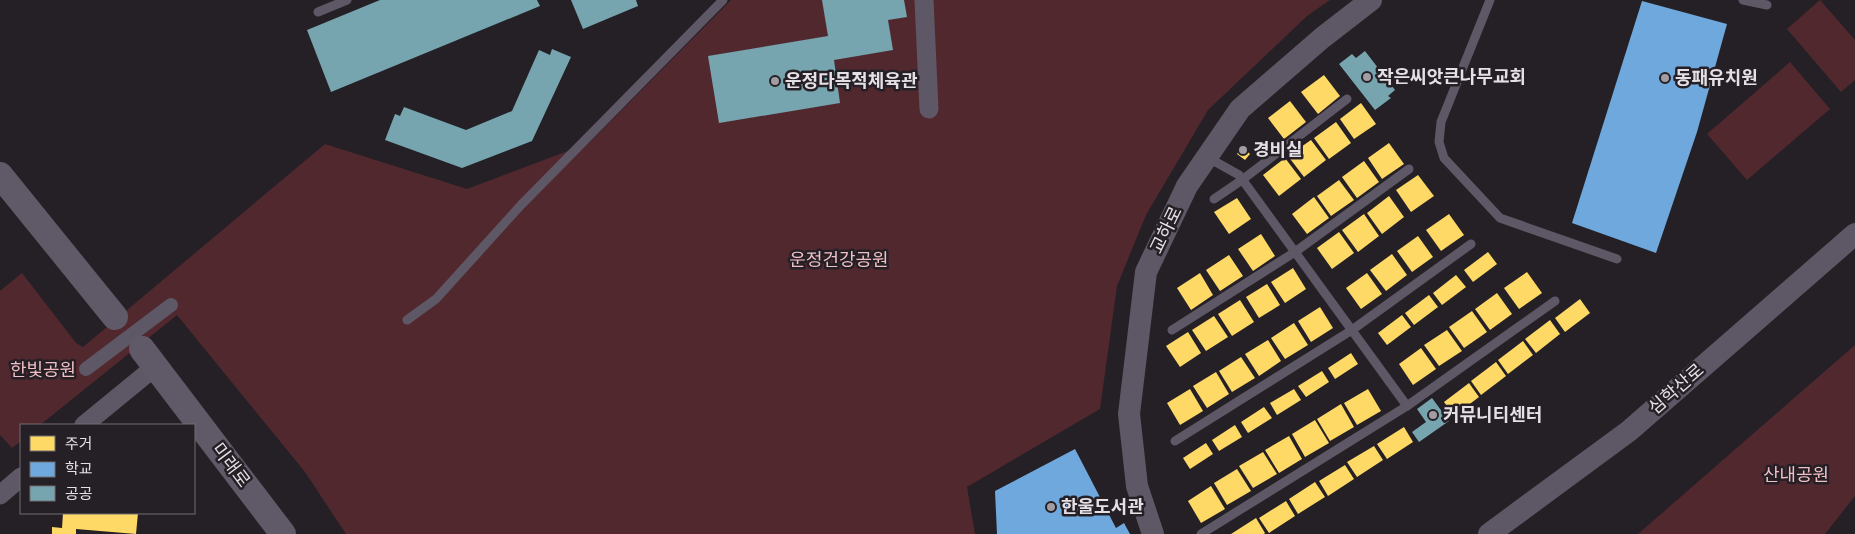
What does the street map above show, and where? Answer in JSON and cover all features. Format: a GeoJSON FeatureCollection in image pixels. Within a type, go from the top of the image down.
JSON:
{"type":"FeatureCollection","features":[{"type":"Feature","properties":{"kind":"main road"},"geometry":{"type":"LineString","coordinates":[[0,175],[115,317]]}},
{"type":"Feature","properties":{"kind":"main road","name":"미래로"},"geometry":{"type":"LineString","coordinates":[[148,358],[283,534]]}},
{"type":"Feature","properties":{"kind":"street"},"geometry":{"type":"LineString","coordinates":[[924,0],[929,109]]}},
{"type":"Feature","properties":{"kind":"street","name":"교하로"},"geometry":{"type":"LineString","coordinates":[[1153,534],[1137,486],[1129,414],[1146,272],[1187,186],[1240,109],[1322,38],[1370,0]]}},
{"type":"Feature","properties":{"kind":"street","name":"심학산로"},"geometry":{"type":"LineString","coordinates":[[1489,534],[1629,431],[1855,234]]}},
{"type":"Feature","properties":{"kind":"street"},"geometry":{"type":"LineString","coordinates":[[86,369],[171,305]]}},
{"type":"Feature","properties":{"kind":"street"},"geometry":{"type":"LineString","coordinates":[[85,424],[148,358]]}},
{"type":"Feature","properties":{"kind":"street"},"geometry":{"type":"LineString","coordinates":[[0,495],[20,478]]}},
{"type":"Feature","properties":{"kind":"lane"},"geometry":{"type":"LineString","coordinates":[[318,12],[347,0]]}},
{"type":"Feature","properties":{"kind":"lane"},"geometry":{"type":"LineString","coordinates":[[407,320],[436,299],[521,205],[723,0]]}},
{"type":"Feature","properties":{"kind":"lane"},"geometry":{"type":"LineString","coordinates":[[1490,0],[1441,122],[1439,142],[1444,158],[1500,218],[1617,259]]}},
{"type":"Feature","properties":{"kind":"lane"},"geometry":{"type":"LineString","coordinates":[[1743,0],[1767,5]]}},
{"type":"Feature","properties":{"kind":"lane"},"geometry":{"type":"LineString","coordinates":[[1214,199],[1242,180],[1347,99]]}},
{"type":"Feature","properties":{"kind":"lane"},"geometry":{"type":"LineString","coordinates":[[1207,156],[1239,175],[1407,406]]}},
{"type":"Feature","properties":{"kind":"lane"},"geometry":{"type":"LineString","coordinates":[[1172,330],[1295,252],[1409,169]]}},
{"type":"Feature","properties":{"kind":"lane"},"geometry":{"type":"LineString","coordinates":[[1175,441],[1352,330],[1471,244]]}},
{"type":"Feature","properties":{"kind":"lane"},"geometry":{"type":"LineString","coordinates":[[1201,534],[1407,406],[1555,301]]}},
{"type":"Feature","properties":{"kind":"green space","name":"운정건강공원"},"geometry":{"type":"Polygon","coordinates":[[[731,0],[1330,0],[1307,16],[1208,110],[1146,215],[1117,286],[1100,409],[967,487],[975,534],[346,534],[305,472],[177,315],[41,424],[20,424],[20,442],[12,448],[0,435],[0,291],[22,273],[76,343],[83,347],[325,144],[467,189],[589,143],[731,0]]]}},
{"type":"Feature","properties":{"kind":"green space"},"geometry":{"type":"Polygon","coordinates":[[[1820,0],[1855,40],[1855,80],[1841,92],[1787,29],[1820,0]]]}},
{"type":"Feature","properties":{"kind":"green space"},"geometry":{"type":"Polygon","coordinates":[[[1790,62],[1830,109],[1747,180],[1707,134],[1790,62]]]}},
{"type":"Feature","properties":{"kind":"green space","name":"산내공원"},"geometry":{"type":"Polygon","coordinates":[[[1855,345],[1855,496],[1825,534],[1638,534],[1855,345]]]}},
{"type":"Feature","properties":{"kind":"building: 주거"},"geometry":{"type":"Polygon","coordinates":[[[1324,75],[1340,96],[1318,114],[1301,92],[1324,75]]]}},
{"type":"Feature","properties":{"kind":"building: 주거"},"geometry":{"type":"Polygon","coordinates":[[[1290,101],[1306,122],[1284,139],[1268,118],[1290,101]]]}},
{"type":"Feature","properties":{"kind":"building: 주거"},"geometry":{"type":"Polygon","coordinates":[[[1361,103],[1376,124],[1354,139],[1340,119],[1361,103]]]}},
{"type":"Feature","properties":{"kind":"building: 주거"},"geometry":{"type":"Polygon","coordinates":[[[1336,122],[1351,143],[1329,159],[1314,138],[1336,122]]]}},
{"type":"Feature","properties":{"kind":"building: 주거"},"geometry":{"type":"Polygon","coordinates":[[[1311,140],[1326,160],[1304,177],[1288,156],[1311,140]]]}},
{"type":"Feature","properties":{"kind":"building: 주거"},"geometry":{"type":"Polygon","coordinates":[[[1389,143],[1404,164],[1382,179],[1368,158],[1389,143]]]}},
{"type":"Feature","properties":{"kind":"building: 주거","name":"경비실"},"geometry":{"type":"Polygon","coordinates":[[[1242,147],[1250,154],[1245,160],[1237,154],[1242,147]]]}},
{"type":"Feature","properties":{"kind":"building: 주거"},"geometry":{"type":"Polygon","coordinates":[[[1285,158],[1301,179],[1279,196],[1263,175],[1285,158]]]}},
{"type":"Feature","properties":{"kind":"building: 주거"},"geometry":{"type":"Polygon","coordinates":[[[1364,161],[1379,182],[1357,198],[1342,177],[1364,161]]]}},
{"type":"Feature","properties":{"kind":"building: 주거"},"geometry":{"type":"Polygon","coordinates":[[[1418,175],[1434,196],[1411,212],[1396,190],[1418,175]]]}},
{"type":"Feature","properties":{"kind":"building: 주거"},"geometry":{"type":"Polygon","coordinates":[[[1339,180],[1354,200],[1331,216],[1317,196],[1339,180]]]}},
{"type":"Feature","properties":{"kind":"building: 주거"},"geometry":{"type":"Polygon","coordinates":[[[1389,196],[1404,217],[1382,234],[1367,213],[1389,196]]]}},
{"type":"Feature","properties":{"kind":"building: 주거"},"geometry":{"type":"Polygon","coordinates":[[[1314,197],[1329,218],[1307,234],[1292,214],[1314,197]]]}},
{"type":"Feature","properties":{"kind":"building: 주거"},"geometry":{"type":"Polygon","coordinates":[[[1237,198],[1251,219],[1229,234],[1214,212],[1237,198]]]}},
{"type":"Feature","properties":{"kind":"building: 주거"},"geometry":{"type":"Polygon","coordinates":[[[1364,214],[1379,236],[1358,252],[1342,230],[1364,214]]]}},
{"type":"Feature","properties":{"kind":"building: 주거"},"geometry":{"type":"Polygon","coordinates":[[[1449,214],[1464,235],[1441,251],[1426,230],[1449,214]]]}},
{"type":"Feature","properties":{"kind":"building: 주거"},"geometry":{"type":"Polygon","coordinates":[[[1339,232],[1354,253],[1332,269],[1317,248],[1339,232]]]}},
{"type":"Feature","properties":{"kind":"building: 주거"},"geometry":{"type":"Polygon","coordinates":[[[1261,234],[1275,256],[1253,271],[1238,249],[1261,234]]]}},
{"type":"Feature","properties":{"kind":"building: 주거"},"geometry":{"type":"Polygon","coordinates":[[[1418,236],[1433,257],[1412,272],[1397,251],[1418,236]]]}},
{"type":"Feature","properties":{"kind":"building: 주거"},"geometry":{"type":"Polygon","coordinates":[[[1488,252],[1497,264],[1473,282],[1464,270],[1488,252]]]}},
{"type":"Feature","properties":{"kind":"building: 주거"},"geometry":{"type":"Polygon","coordinates":[[[1392,254],[1407,275],[1386,291],[1370,270],[1392,254]]]}},
{"type":"Feature","properties":{"kind":"building: 주거"},"geometry":{"type":"Polygon","coordinates":[[[1229,255],[1243,276],[1220,291],[1206,270],[1229,255]]]}},
{"type":"Feature","properties":{"kind":"building: 주거"},"geometry":{"type":"Polygon","coordinates":[[[1293,268],[1306,289],[1285,303],[1271,282],[1293,268]]]}},
{"type":"Feature","properties":{"kind":"building: 주거"},"geometry":{"type":"Polygon","coordinates":[[[1527,272],[1542,293],[1519,309],[1504,288],[1527,272]]]}},
{"type":"Feature","properties":{"kind":"building: 주거"},"geometry":{"type":"Polygon","coordinates":[[[1200,273],[1213,295],[1191,310],[1177,288],[1200,273]]]}},
{"type":"Feature","properties":{"kind":"building: 주거"},"geometry":{"type":"Polygon","coordinates":[[[1367,273],[1382,294],[1361,309],[1346,288],[1367,273]]]}},
{"type":"Feature","properties":{"kind":"building: 주거"},"geometry":{"type":"Polygon","coordinates":[[[1456,275],[1466,287],[1442,305],[1433,293],[1456,275]]]}},
{"type":"Feature","properties":{"kind":"building: 주거"},"geometry":{"type":"Polygon","coordinates":[[[1267,284],[1280,305],[1259,318],[1246,297],[1267,284]]]}},
{"type":"Feature","properties":{"kind":"building: 주거"},"geometry":{"type":"Polygon","coordinates":[[[1497,293],[1512,314],[1490,330],[1475,309],[1497,293]]]}},
{"type":"Feature","properties":{"kind":"building: 주거"},"geometry":{"type":"Polygon","coordinates":[[[1429,295],[1438,307],[1414,325],[1405,313],[1429,295]]]}},
{"type":"Feature","properties":{"kind":"building: 주거"},"geometry":{"type":"Polygon","coordinates":[[[1580,299],[1590,313],[1565,332],[1555,318],[1580,299]]]}},
{"type":"Feature","properties":{"kind":"building: 주거"},"geometry":{"type":"Polygon","coordinates":[[[1240,300],[1254,322],[1232,336],[1218,314],[1240,300]]]}},
{"type":"Feature","properties":{"kind":"building: 주거"},"geometry":{"type":"Polygon","coordinates":[[[1320,307],[1333,328],[1311,342],[1298,321],[1320,307]]]}},
{"type":"Feature","properties":{"kind":"building: 주거"},"geometry":{"type":"Polygon","coordinates":[[[1472,311],[1487,332],[1464,348],[1449,327],[1472,311]]]}},
{"type":"Feature","properties":{"kind":"building: 주거"},"geometry":{"type":"Polygon","coordinates":[[[1402,315],[1411,327],[1387,345],[1378,333],[1402,315]]]}},
{"type":"Feature","properties":{"kind":"building: 주거"},"geometry":{"type":"Polygon","coordinates":[[[1214,316],[1228,337],[1206,351],[1192,330],[1214,316]]]}},
{"type":"Feature","properties":{"kind":"building: 주거"},"geometry":{"type":"Polygon","coordinates":[[[1550,320],[1560,334],[1536,353],[1525,339],[1550,320]]]}},
{"type":"Feature","properties":{"kind":"building: 주거"},"geometry":{"type":"Polygon","coordinates":[[[1294,323],[1308,345],[1285,359],[1271,338],[1294,323]]]}},
{"type":"Feature","properties":{"kind":"building: 주거"},"geometry":{"type":"Polygon","coordinates":[[[1447,330],[1462,351],[1439,366],[1424,345],[1447,330]]]}},
{"type":"Feature","properties":{"kind":"building: 주거"},"geometry":{"type":"Polygon","coordinates":[[[1188,332],[1201,353],[1180,367],[1166,346],[1188,332]]]}},
{"type":"Feature","properties":{"kind":"building: 주거"},"geometry":{"type":"Polygon","coordinates":[[[1268,340],[1281,361],[1259,376],[1245,354],[1268,340]]]}},
{"type":"Feature","properties":{"kind":"building: 주거"},"geometry":{"type":"Polygon","coordinates":[[[1523,341],[1533,355],[1508,374],[1498,360],[1523,341]]]}},
{"type":"Feature","properties":{"kind":"building: 주거"},"geometry":{"type":"Polygon","coordinates":[[[1421,348],[1436,369],[1413,385],[1399,364],[1421,348]]]}},
{"type":"Feature","properties":{"kind":"building: 주거"},"geometry":{"type":"Polygon","coordinates":[[[1351,353],[1358,364],[1335,379],[1328,368],[1351,353]]]}},
{"type":"Feature","properties":{"kind":"building: 주거"},"geometry":{"type":"Polygon","coordinates":[[[1241,357],[1255,378],[1232,392],[1219,371],[1241,357]]]}},
{"type":"Feature","properties":{"kind":"building: 주거"},"geometry":{"type":"Polygon","coordinates":[[[1496,362],[1506,376],[1481,395],[1471,381],[1496,362]]]}},
{"type":"Feature","properties":{"kind":"building: 주거"},"geometry":{"type":"Polygon","coordinates":[[[1322,371],[1329,382],[1306,397],[1298,386],[1322,371]]]}},
{"type":"Feature","properties":{"kind":"building: 주거"},"geometry":{"type":"Polygon","coordinates":[[[1216,372],[1229,394],[1207,408],[1193,386],[1216,372]]]}},
{"type":"Feature","properties":{"kind":"building: 주거"},"geometry":{"type":"Polygon","coordinates":[[[1469,383],[1479,397],[1454,416],[1444,402],[1469,383]]]}},
{"type":"Feature","properties":{"kind":"building: 주거"},"geometry":{"type":"Polygon","coordinates":[[[1190,389],[1203,411],[1180,425],[1167,403],[1190,389]]]}},
{"type":"Feature","properties":{"kind":"building: 주거"},"geometry":{"type":"Polygon","coordinates":[[[1294,389],[1301,400],[1277,415],[1270,403],[1294,389]]]}},
{"type":"Feature","properties":{"kind":"building: 주거"},"geometry":{"type":"Polygon","coordinates":[[[1368,389],[1381,411],[1357,425],[1344,403],[1368,389]]]}},
{"type":"Feature","properties":{"kind":"building: 주거"},"geometry":{"type":"Polygon","coordinates":[[[1341,404],[1354,427],[1330,441],[1317,419],[1341,404]]]}},
{"type":"Feature","properties":{"kind":"building: 주거"},"geometry":{"type":"Polygon","coordinates":[[[1264,407],[1272,418],[1248,433],[1241,422],[1264,407]]]}},
{"type":"Feature","properties":{"kind":"building: 주거"},"geometry":{"type":"Polygon","coordinates":[[[1315,420],[1329,443],[1305,457],[1292,434],[1315,420]]]}},
{"type":"Feature","properties":{"kind":"building: 주거"},"geometry":{"type":"Polygon","coordinates":[[[1235,425],[1242,437],[1219,451],[1212,440],[1235,425]]]}},
{"type":"Feature","properties":{"kind":"building: 주거"},"geometry":{"type":"Polygon","coordinates":[[[1404,427],[1413,442],[1387,459],[1377,444],[1404,427]]]}},
{"type":"Feature","properties":{"kind":"building: 주거"},"geometry":{"type":"Polygon","coordinates":[[[1289,436],[1302,459],[1279,473],[1265,450],[1289,436]]]}},
{"type":"Feature","properties":{"kind":"building: 주거"},"geometry":{"type":"Polygon","coordinates":[[[1206,443],[1213,454],[1190,469],[1183,458],[1206,443]]]}},
{"type":"Feature","properties":{"kind":"building: 주거"},"geometry":{"type":"Polygon","coordinates":[[[1374,446],[1383,460],[1357,477],[1347,462],[1374,446]]]}},
{"type":"Feature","properties":{"kind":"building: 주거"},"geometry":{"type":"Polygon","coordinates":[[[1263,452],[1277,474],[1253,488],[1239,466],[1263,452]]]}},
{"type":"Feature","properties":{"kind":"building: 주거"},"geometry":{"type":"Polygon","coordinates":[[[1345,465],[1354,479],[1328,496],[1319,481],[1345,465]]]}},
{"type":"Feature","properties":{"kind":"building: 주거"},"geometry":{"type":"Polygon","coordinates":[[[1237,469],[1251,491],[1227,505],[1214,483],[1237,469]]]}},
{"type":"Feature","properties":{"kind":"building: 주거"},"geometry":{"type":"Polygon","coordinates":[[[1315,482],[1325,497],[1298,514],[1289,499],[1315,482]]]}},
{"type":"Feature","properties":{"kind":"building: 주거"},"geometry":{"type":"Polygon","coordinates":[[[1211,486],[1225,509],[1201,523],[1188,501],[1211,486]]]}},
{"type":"Feature","properties":{"kind":"building: 주거"},"geometry":{"type":"Polygon","coordinates":[[[1286,501],[1295,516],[1269,533],[1259,518],[1286,501]]]}},
{"type":"Feature","properties":{"kind":"building: 주거"},"geometry":{"type":"Polygon","coordinates":[[[63,514],[138,514],[136,534],[76,529],[76,534],[52,534],[52,527],[62,528],[63,514]]]}},
{"type":"Feature","properties":{"kind":"building: 주거"},"geometry":{"type":"Polygon","coordinates":[[[1256,518],[1264,534],[1231,534],[1256,518]]]}},
{"type":"Feature","properties":{"kind":"building: 학교","name":"동패유치원"},"geometry":{"type":"Polygon","coordinates":[[[1642,1],[1727,24],[1697,132],[1656,253],[1572,223],[1642,1]]]}},
{"type":"Feature","properties":{"kind":"building: 학교","name":"한울도서관"},"geometry":{"type":"Polygon","coordinates":[[[1075,449],[1116,528],[1124,523],[1130,534],[997,534],[995,491],[1075,449]]]}},
{"type":"Feature","properties":{"kind":"building: 공공"},"geometry":{"type":"Polygon","coordinates":[[[380,0],[537,0],[540,6],[331,92],[307,30],[380,0]]]}},
{"type":"Feature","properties":{"kind":"building: 공공"},"geometry":{"type":"Polygon","coordinates":[[[571,0],[636,0],[638,6],[583,29],[571,0]]]}},
{"type":"Feature","properties":{"kind":"building: 공공","name":"운정다목적체육관"},"geometry":{"type":"Polygon","coordinates":[[[822,0],[904,0],[907,17],[888,20],[893,50],[834,60],[840,103],[719,123],[708,56],[828,36],[822,0]]]}},
{"type":"Feature","properties":{"kind":"building: 공공"},"geometry":{"type":"Polygon","coordinates":[[[552,49],[571,57],[532,141],[462,168],[385,140],[395,114],[400,116],[404,107],[466,130],[512,111],[539,50],[550,55],[552,49]]]}},
{"type":"Feature","properties":{"kind":"building: 공공","name":"작은씨앗큰나무교회"},"geometry":{"type":"Polygon","coordinates":[[[1365,51],[1395,90],[1388,96],[1391,98],[1375,110],[1339,64],[1352,54],[1356,58],[1365,51]]]}},
{"type":"Feature","properties":{"kind":"building: 공공","name":"커뮤니티센터"},"geometry":{"type":"Polygon","coordinates":[[[1432,398],[1449,421],[1419,442],[1412,432],[1426,422],[1417,409],[1432,398]]]}},
{"type":"Feature","properties":{"kind":"place","name":"작은씨앗큰나무교회"},"geometry":{"type":"Point","coordinates":[1367,77]}},
{"type":"Feature","properties":{"kind":"place","name":"동패유치원"},"geometry":{"type":"Point","coordinates":[1665,78]}},
{"type":"Feature","properties":{"kind":"place","name":"운정다목적체육관"},"geometry":{"type":"Point","coordinates":[775,81]}},
{"type":"Feature","properties":{"kind":"place","name":"경비실"},"geometry":{"type":"Point","coordinates":[1243,150]}},
{"type":"Feature","properties":{"kind":"place","name":"커뮤니티센터"},"geometry":{"type":"Point","coordinates":[1433,415]}},
{"type":"Feature","properties":{"kind":"place","name":"한울도서관"},"geometry":{"type":"Point","coordinates":[1051,507]}},
{"type":"Feature","properties":{"kind":"park label","name":"한빛공원"},"geometry":{"type":"Point","coordinates":[43,370]}}]}
